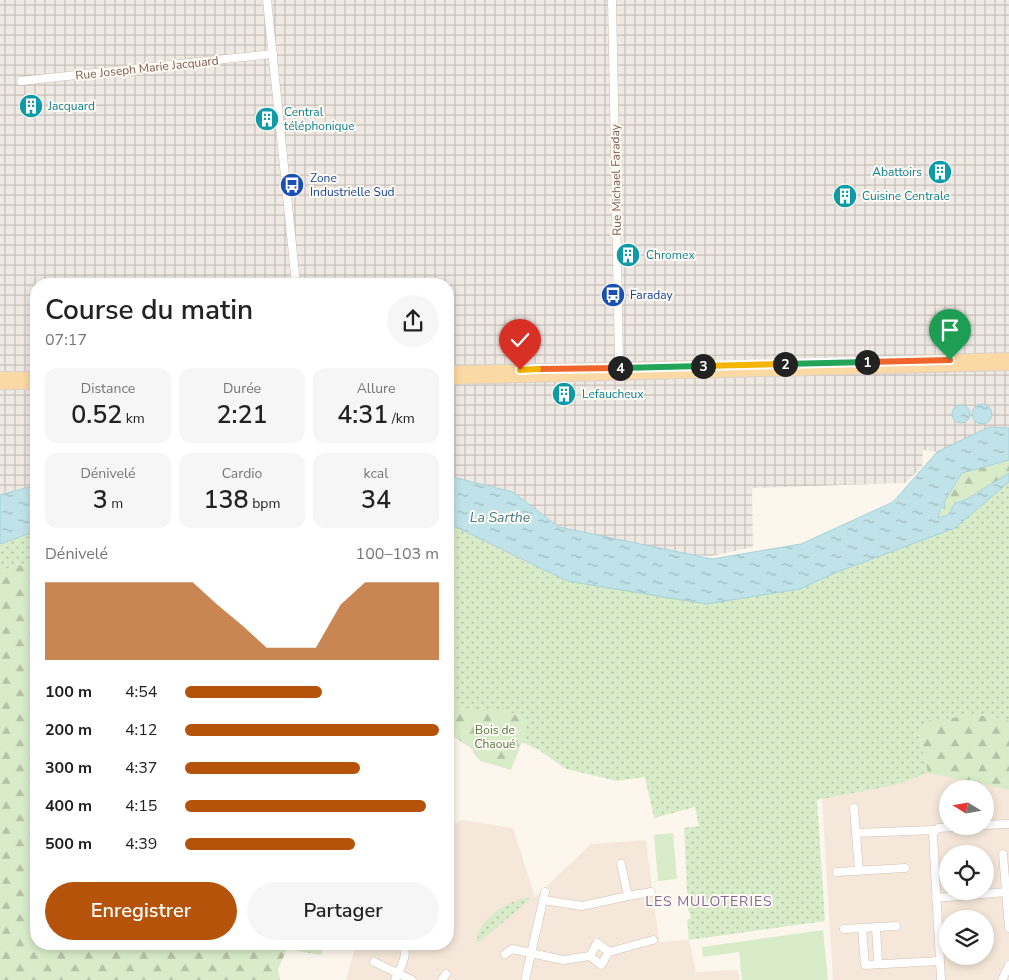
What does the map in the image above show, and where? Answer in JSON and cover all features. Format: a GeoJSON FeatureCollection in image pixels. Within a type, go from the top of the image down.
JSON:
{"type":"FeatureCollection","features":[{"type":"Feature","properties":{"kind":"main road"},"geometry":{"type":"LineString","coordinates":[[454,371],[1009,358]]}},
{"type":"Feature","properties":{"kind":"main road"},"geometry":{"type":"LineString","coordinates":[[454,379],[1009,366]]}},
{"type":"Feature","properties":{"kind":"main road"},"geometry":{"type":"LineString","coordinates":[[0,377],[30,377]]}},
{"type":"Feature","properties":{"kind":"main road"},"geometry":{"type":"LineString","coordinates":[[0,384],[30,384]]}},
{"type":"Feature","properties":{"kind":"street"},"geometry":{"type":"LineString","coordinates":[[267,0],[295,278]]}},
{"type":"Feature","properties":{"kind":"street","name":"Rue Michael Faraday"},"geometry":{"type":"LineString","coordinates":[[612,0],[620,361]]}},
{"type":"Feature","properties":{"kind":"street","name":"Rue Joseph Marie Jacquard"},"geometry":{"type":"LineString","coordinates":[[21,81],[273,54]]}},
{"type":"Feature","properties":{"kind":"street"},"geometry":{"type":"LineString","coordinates":[[854,808],[859,871]]}},
{"type":"Feature","properties":{"kind":"street"},"geometry":{"type":"LineString","coordinates":[[994,825],[1009,824]]}},
{"type":"Feature","properties":{"kind":"street"},"geometry":{"type":"LineString","coordinates":[[856,833],[939,829]]}},
{"type":"Feature","properties":{"kind":"street"},"geometry":{"type":"LineString","coordinates":[[934,830],[939,944]]}},
{"type":"Feature","properties":{"kind":"street"},"geometry":{"type":"LineString","coordinates":[[1003,854],[1009,928]]}},
{"type":"Feature","properties":{"kind":"street"},"geometry":{"type":"LineString","coordinates":[[621,864],[628,896]]}},
{"type":"Feature","properties":{"kind":"street"},"geometry":{"type":"LineString","coordinates":[[837,872],[905,868]]}},
{"type":"Feature","properties":{"kind":"street"},"geometry":{"type":"LineString","coordinates":[[525,980],[544,896],[582,906],[650,892]]}},
{"type":"Feature","properties":{"kind":"street"},"geometry":{"type":"LineString","coordinates":[[936,898],[1006,892]]}},
{"type":"Feature","properties":{"kind":"street"},"geometry":{"type":"LineString","coordinates":[[844,929],[896,926]]}},
{"type":"Feature","properties":{"kind":"street"},"geometry":{"type":"LineString","coordinates":[[876,927],[878,964]]}},
{"type":"Feature","properties":{"kind":"street"},"geometry":{"type":"LineString","coordinates":[[862,928],[865,965],[939,960]]}},
{"type":"Feature","properties":{"kind":"street"},"geometry":{"type":"LineString","coordinates":[[504,954],[512,949],[563,960],[590,956],[601,965],[609,952],[653,940]]}},
{"type":"Feature","properties":{"kind":"street"},"geometry":{"type":"LineString","coordinates":[[590,956],[597,943],[609,952]]}},
{"type":"Feature","properties":{"kind":"street"},"geometry":{"type":"LineString","coordinates":[[396,977],[405,953],[404,950]]}},
{"type":"Feature","properties":{"kind":"street"},"geometry":{"type":"LineString","coordinates":[[374,962],[396,977],[412,980]]}},
{"type":"Feature","properties":{"kind":"street"},"geometry":{"type":"LineString","coordinates":[[940,965],[941,980]]}},
{"type":"Feature","properties":{"kind":"street"},"geometry":{"type":"LineString","coordinates":[[1002,980],[1008,969]]}},
{"type":"Feature","properties":{"kind":"shaded area"},"geometry":{"type":"Polygon","coordinates":[[[0,0],[1009,0],[1009,428],[989,427],[937,452],[923,450],[922,467],[905,483],[752,488],[753,547],[711,556],[690,555],[559,527],[513,492],[454,477],[454,278],[30,278],[30,487],[0,495],[0,0]]]}},
{"type":"Feature","properties":{"kind":"shaded area"},"geometry":{"type":"Polygon","coordinates":[[[928,773],[961,780],[939,780],[939,835],[994,835],[994,787],[1009,790],[1009,980],[833,980],[822,798],[895,785],[928,773]]]}},
{"type":"Feature","properties":{"kind":"shaded area"},"geometry":{"type":"Polygon","coordinates":[[[462,820],[513,828],[535,897],[591,844],[646,840],[659,942],[689,940],[696,972],[738,970],[740,980],[346,980],[354,950],[454,950],[454,823],[462,820]]]}},
{"type":"Feature","properties":{"kind":"green space"},"geometry":{"type":"Polygon","coordinates":[[[1009,460],[1009,473],[1005,477],[967,499],[957,501],[952,513],[938,518],[945,505],[944,502],[962,473],[1009,460]]]}},
{"type":"Feature","properties":{"kind":"green space"},"geometry":{"type":"Polygon","coordinates":[[[1009,482],[1009,721],[989,716],[969,717],[919,733],[928,773],[895,785],[817,800],[825,921],[689,940],[687,920],[691,918],[688,909],[684,828],[699,826],[695,807],[654,818],[645,777],[617,781],[566,769],[539,750],[522,742],[526,719],[504,710],[468,710],[454,706],[454,526],[567,581],[800,589],[837,572],[955,528],[1009,482]]]}},
{"type":"Feature","properties":{"kind":"green space"},"geometry":{"type":"Polygon","coordinates":[[[30,533],[30,566],[19,565],[0,571],[0,544],[30,533]]]}},
{"type":"Feature","properties":{"kind":"green space"},"geometry":{"type":"Polygon","coordinates":[[[19,565],[30,566],[30,950],[287,950],[278,969],[280,980],[0,980],[0,571],[19,565]]]}},
{"type":"Feature","properties":{"kind":"green space","name":"Bois de Chaoué"},"geometry":{"type":"Polygon","coordinates":[[[454,706],[468,710],[504,710],[526,719],[522,742],[511,770],[480,761],[471,748],[454,737],[454,706]]]}},
{"type":"Feature","properties":{"kind":"green space"},"geometry":{"type":"Polygon","coordinates":[[[970,716],[989,716],[1009,721],[1009,790],[994,787],[994,780],[961,780],[928,773],[919,733],[927,721],[970,716]]]}},
{"type":"Feature","properties":{"kind":"green space"},"geometry":{"type":"Polygon","coordinates":[[[673,833],[677,879],[658,881],[654,835],[673,833]]]}},
{"type":"Feature","properties":{"kind":"green space"},"geometry":{"type":"Polygon","coordinates":[[[527,898],[531,899],[478,943],[478,935],[486,920],[502,907],[527,898]]]}},
{"type":"Feature","properties":{"kind":"green space"},"geometry":{"type":"Polygon","coordinates":[[[823,930],[828,980],[742,980],[739,952],[703,957],[702,947],[823,930]]]}},
{"type":"Feature","properties":{"kind":"green space"},"geometry":{"type":"Polygon","coordinates":[[[293,950],[322,950],[321,955],[293,950]]]}},
{"type":"Feature","properties":{"kind":"water"},"geometry":{"type":"Polygon","coordinates":[[[982,404],[989,407],[992,414],[989,421],[982,424],[975,421],[972,414],[975,407],[982,404]]]}},
{"type":"Feature","properties":{"kind":"water"},"geometry":{"type":"Polygon","coordinates":[[[961,405],[968,407],[970,414],[968,421],[961,423],[954,421],[952,414],[954,407],[961,405]]]}},
{"type":"Feature","properties":{"kind":"water","name":"La Sarthe"},"geometry":{"type":"Polygon","coordinates":[[[989,427],[1009,428],[1009,460],[962,473],[944,502],[945,506],[941,509],[938,518],[948,515],[955,503],[967,499],[1009,473],[1009,482],[955,528],[837,572],[800,589],[706,604],[567,581],[454,526],[454,477],[513,492],[559,527],[712,559],[801,544],[893,502],[937,452],[989,427]]]}},
{"type":"Feature","properties":{"kind":"water"},"geometry":{"type":"Polygon","coordinates":[[[30,487],[30,533],[0,544],[0,495],[30,487]]]}},
{"type":"Feature","properties":{"kind":"place","name":"Jacquard"},"geometry":{"type":"Point","coordinates":[31,106]}},
{"type":"Feature","properties":{"kind":"place","name":"Central téléphonique"},"geometry":{"type":"Point","coordinates":[267,119]}},
{"type":"Feature","properties":{"kind":"place","name":"Abattoirs"},"geometry":{"type":"Point","coordinates":[940,172]}},
{"type":"Feature","properties":{"kind":"place","name":"Zone Industrielle Sud"},"geometry":{"type":"Point","coordinates":[292,185]}},
{"type":"Feature","properties":{"kind":"place","name":"Cuisine Centrale"},"geometry":{"type":"Point","coordinates":[845,196]}},
{"type":"Feature","properties":{"kind":"place","name":"Chromex"},"geometry":{"type":"Point","coordinates":[628,255]}},
{"type":"Feature","properties":{"kind":"place","name":"Faraday"},"geometry":{"type":"Point","coordinates":[613,295]}},
{"type":"Feature","properties":{"kind":"place","name":"Lefaucheux"},"geometry":{"type":"Point","coordinates":[564,394]}},
{"type":"Feature","properties":{"kind":"district","name":"LES MULOTERIES"},"geometry":{"type":"Point","coordinates":[709,901]}},
{"type":"Feature","properties":{"kind":"route"},"geometry":{"type":"LineString","coordinates":[[520,370],[950,360]]}}]}
